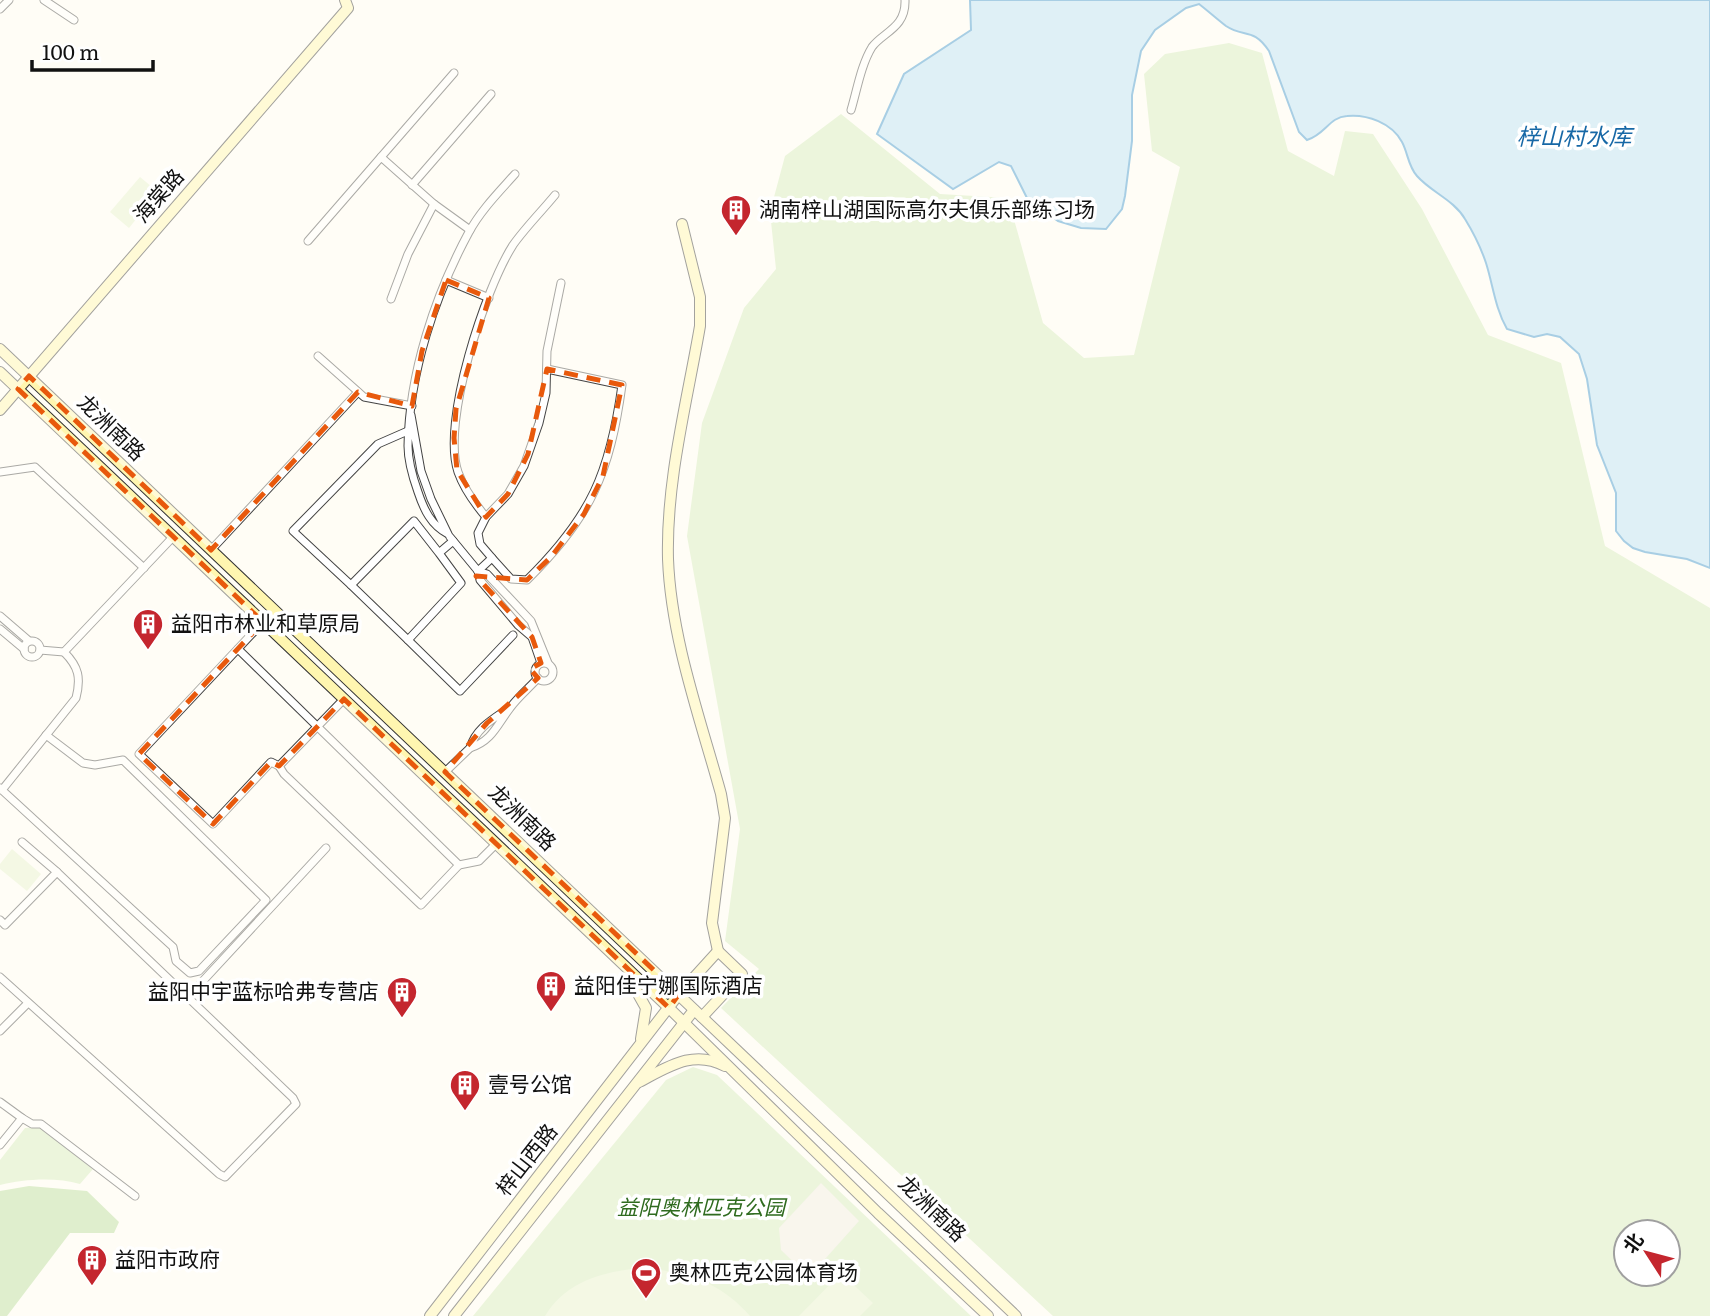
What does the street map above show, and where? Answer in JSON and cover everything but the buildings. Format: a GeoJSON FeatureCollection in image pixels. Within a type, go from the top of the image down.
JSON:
{"type":"FeatureCollection","features":[{"type":"Feature","properties":{"kind":"main road","name":"海棠路"},"geometry":{"type":"LineString","coordinates":[[0,410],[349,3]]}},
{"type":"Feature","properties":{"kind":"main road"},"geometry":{"type":"LineString","coordinates":[[682,224],[700,298],[700,326],[669,511],[668,559],[672,601],[681,644],[725,818],[712,923],[718,951]]}},
{"type":"Feature","properties":{"kind":"main road","name":"龙洲南路"},"geometry":{"type":"LineString","coordinates":[[0,349],[1016,1316]]}},
{"type":"Feature","properties":{"kind":"main road","name":"龙洲南路"},"geometry":{"type":"LineString","coordinates":[[0,372],[669,1008],[988,1316]]}},
{"type":"Feature","properties":{"kind":"main road","name":"梓山西路"},"geometry":{"type":"LineString","coordinates":[[430,1316],[679,995],[718,951],[742,974],[698,1014],[683,1022],[454,1316]]}},
{"type":"Feature","properties":{"kind":"main road"},"geometry":{"type":"LineString","coordinates":[[614,957],[636,987],[646,1008],[639,1046]]}},
{"type":"Feature","properties":{"kind":"main road"},"geometry":{"type":"LineString","coordinates":[[634,1085],[692,1058],[716,1061],[730,1069]]}},
{"type":"Feature","properties":{"kind":"street"},"geometry":{"type":"LineString","coordinates":[[0,9],[9,0]]}},
{"type":"Feature","properties":{"kind":"street"},"geometry":{"type":"LineString","coordinates":[[44,0],[74,20]]}},
{"type":"Feature","properties":{"kind":"street"},"geometry":{"type":"LineString","coordinates":[[851,110],[873,46],[898,24],[905,0]]}},
{"type":"Feature","properties":{"kind":"street"},"geometry":{"type":"LineString","coordinates":[[308,241],[454,73]]}},
{"type":"Feature","properties":{"kind":"street"},"geometry":{"type":"LineString","coordinates":[[412,185],[491,94]]}},
{"type":"Feature","properties":{"kind":"street"},"geometry":{"type":"LineString","coordinates":[[381,157],[434,204],[470,230]]}},
{"type":"Feature","properties":{"kind":"street"},"geometry":{"type":"LineString","coordinates":[[451,537],[435,527],[412,475],[408,447],[422,351],[446,280],[470,230],[490,201],[515,174]]}},
{"type":"Feature","properties":{"kind":"street"},"geometry":{"type":"LineString","coordinates":[[486,517],[470,498],[457,470],[454,438],[456,409],[472,345],[489,298],[513,246],[555,195]]}},
{"type":"Feature","properties":{"kind":"street"},"geometry":{"type":"LineString","coordinates":[[391,299],[408,254],[434,204]]}},
{"type":"Feature","properties":{"kind":"street"},"geometry":{"type":"LineString","coordinates":[[446,280],[489,298]]}},
{"type":"Feature","properties":{"kind":"street"},"geometry":{"type":"LineString","coordinates":[[547,369],[622,385],[615,432],[603,476],[584,514],[551,557],[527,580],[511,579],[480,544],[478,533],[486,517],[508,494],[524,466],[539,423],[546,393],[547,352],[561,283]]}},
{"type":"Feature","properties":{"kind":"street"},"geometry":{"type":"LineString","coordinates":[[318,356],[364,397],[412,411]]}},
{"type":"Feature","properties":{"kind":"street"},"geometry":{"type":"LineString","coordinates":[[211,550],[358,392]]}},
{"type":"Feature","properties":{"kind":"street"},"geometry":{"type":"LineString","coordinates":[[412,411],[421,471],[431,499],[451,537],[478,571],[487,574],[531,621],[545,663],[553,671],[552,677],[547,680],[538,678]]}},
{"type":"Feature","properties":{"kind":"street"},"geometry":{"type":"LineString","coordinates":[[410,430],[378,444],[293,531],[460,691],[513,635]]}},
{"type":"Feature","properties":{"kind":"street"},"geometry":{"type":"LineString","coordinates":[[0,472],[35,467],[144,568]]}},
{"type":"Feature","properties":{"kind":"street"},"geometry":{"type":"LineString","coordinates":[[351,585],[414,521],[461,583],[408,640]]}},
{"type":"Feature","properties":{"kind":"street"},"geometry":{"type":"LineString","coordinates":[[64,652],[173,537]]}},
{"type":"Feature","properties":{"kind":"street"},"geometry":{"type":"LineString","coordinates":[[439,553],[451,537]]}},
{"type":"Feature","properties":{"kind":"street"},"geometry":{"type":"LineString","coordinates":[[478,571],[492,558]]}},
{"type":"Feature","properties":{"kind":"street"},"geometry":{"type":"LineString","coordinates":[[0,616],[29,641],[37,643],[40,650]]}},
{"type":"Feature","properties":{"kind":"street"},"geometry":{"type":"LineString","coordinates":[[263,622],[139,754],[213,824],[271,762],[279,766],[284,774],[421,905],[459,865],[479,861],[496,844]]}},
{"type":"Feature","properties":{"kind":"street"},"geometry":{"type":"LineString","coordinates":[[0,629],[30,657],[40,650]]}},
{"type":"Feature","properties":{"kind":"street"},"geometry":{"type":"LineString","coordinates":[[24,649],[29,641]]}},
{"type":"Feature","properties":{"kind":"street"},"geometry":{"type":"LineString","coordinates":[[238,649],[459,865]]}},
{"type":"Feature","properties":{"kind":"street"},"geometry":{"type":"LineString","coordinates":[[40,650],[64,652],[78,670],[80,684],[76,698],[1,789],[173,947],[176,961],[190,973],[199,971],[266,900],[123,760],[95,765],[83,763],[46,735]]}},
{"type":"Feature","properties":{"kind":"street"},"geometry":{"type":"LineString","coordinates":[[538,678],[535,670],[545,663]]}},
{"type":"Feature","properties":{"kind":"street"},"geometry":{"type":"LineString","coordinates":[[445,772],[470,748],[474,736],[509,708],[538,678]]}},
{"type":"Feature","properties":{"kind":"street"},"geometry":{"type":"LineString","coordinates":[[279,766],[344,699]]}},
{"type":"Feature","properties":{"kind":"street"},"geometry":{"type":"LineString","coordinates":[[0,977],[225,1177],[296,1104],[293,1098],[188,997],[22,842]]}},
{"type":"Feature","properties":{"kind":"street"},"geometry":{"type":"LineString","coordinates":[[188,997],[326,848]]}},
{"type":"Feature","properties":{"kind":"street"},"geometry":{"type":"LineString","coordinates":[[2,925],[57,872]]}},
{"type":"Feature","properties":{"kind":"street"},"geometry":{"type":"LineString","coordinates":[[0,1031],[28,1003]]}},
{"type":"Feature","properties":{"kind":"street"},"geometry":{"type":"LineString","coordinates":[[0,1102],[32,1124],[41,1124],[135,1196]]}},
{"type":"Feature","properties":{"kind":"street"},"geometry":{"type":"LineString","coordinates":[[0,1145],[22,1118]]}},
{"type":"Feature","properties":{"kind":"highlighted area"},"geometry":{"type":"Polygon","coordinates":[[[446,280],[489,298],[456,409],[454,438],[457,470],[486,517],[508,494],[528,454],[547,369],[622,385],[603,476],[584,514],[551,557],[527,580],[476,576],[532,637],[541,663],[530,669],[538,678],[487,723],[445,772],[679,994],[669,1008],[344,699],[279,766],[271,762],[213,824],[139,754],[263,622],[18,389],[29,376],[211,550],[358,392],[412,406],[422,351],[446,280]]]}},
{"type":"Feature","properties":{"kind":"green space"},"geometry":{"type":"Polygon","coordinates":[[[1229,43],[1262,53],[1288,151],[1334,176],[1345,131],[1373,134],[1422,209],[1488,335],[1561,363],[1605,546],[1710,608],[1710,1316],[1053,1316],[721,1008],[759,969],[725,941],[740,829],[687,536],[702,423],[744,308],[776,269],[770,212],[785,156],[841,114],[940,194],[1008,198],[1043,323],[1084,358],[1134,355],[1180,167],[1152,151],[1144,74],[1165,54],[1229,43]]]}},
{"type":"Feature","properties":{"kind":"green space"},"geometry":{"type":"Polygon","coordinates":[[[140,177],[158,192],[129,228],[110,212],[140,177]]]}},
{"type":"Feature","properties":{"kind":"green space"},"geometry":{"type":"Polygon","coordinates":[[[12,849],[41,874],[27,891],[0,869],[0,864],[12,849]]]}},
{"type":"Feature","properties":{"kind":"green space","name":"益阳奥林匹克公园"},"geometry":{"type":"Polygon","coordinates":[[[693,1067],[717,1075],[971,1316],[473,1316],[666,1080],[693,1067]]]}},
{"type":"Feature","properties":{"kind":"green space"},"geometry":{"type":"Polygon","coordinates":[[[39,1127],[93,1169],[80,1184],[40,1180],[0,1185],[0,1160],[25,1128],[39,1127]]]}},
{"type":"Feature","properties":{"kind":"green space"},"geometry":{"type":"Polygon","coordinates":[[[29,1186],[87,1191],[119,1222],[114,1233],[70,1233],[7,1316],[0,1316],[0,1191],[29,1186]]]}},
{"type":"Feature","properties":{"kind":"green space","name":"奥林匹克公园体育场"},"geometry":{"type":"Polygon","coordinates":[[[646,1268],[703,1281],[727,1295],[750,1316],[545,1316],[564,1294],[589,1279],[617,1271],[646,1268]]]}},
{"type":"Feature","properties":{"kind":"green space"},"geometry":{"type":"Polygon","coordinates":[[[841,1273],[873,1303],[860,1316],[799,1316],[841,1273]]]}},
{"type":"Feature","properties":{"kind":"shaded area"},"geometry":{"type":"Polygon","coordinates":[[[821,1183],[859,1221],[809,1277],[781,1250],[779,1228],[821,1183]]]}},
{"type":"Feature","properties":{"kind":"water","name":"梓山村水库"},"geometry":{"type":"Polygon","coordinates":[[[970,0],[1710,0],[1710,568],[1687,559],[1633,548],[1616,531],[1616,493],[1597,445],[1587,379],[1579,354],[1560,337],[1547,334],[1534,337],[1507,329],[1477,240],[1460,212],[1417,176],[1398,135],[1378,121],[1347,116],[1336,119],[1319,134],[1307,140],[1299,132],[1269,51],[1258,39],[1232,30],[1199,4],[1186,8],[1155,30],[1141,51],[1132,95],[1132,141],[1125,196],[1122,209],[1106,229],[1081,228],[1058,221],[1027,198],[1011,166],[999,162],[953,189],[877,134],[904,74],[971,30],[970,0]]]}},
{"type":"Feature","properties":{"kind":"place","name":"湖南梓山湖国际高尔夫俱乐部练习场"},"geometry":{"type":"Point","coordinates":[736,237]}},
{"type":"Feature","properties":{"kind":"place","name":"益阳市林业和草原局"},"geometry":{"type":"Point","coordinates":[148,651]}},
{"type":"Feature","properties":{"kind":"place","name":"益阳佳宁娜国际酒店"},"geometry":{"type":"Point","coordinates":[551,1013]}},
{"type":"Feature","properties":{"kind":"place","name":"益阳中宇蓝标哈弗专营店"},"geometry":{"type":"Point","coordinates":[402,1019]}},
{"type":"Feature","properties":{"kind":"place","name":"壹号公馆"},"geometry":{"type":"Point","coordinates":[465,1112]}},
{"type":"Feature","properties":{"kind":"place","name":"益阳市政府"},"geometry":{"type":"Point","coordinates":[92,1287]}},
{"type":"Feature","properties":{"kind":"place","name":"奥林匹克公园体育场"},"geometry":{"type":"Point","coordinates":[646,1300]}}]}
